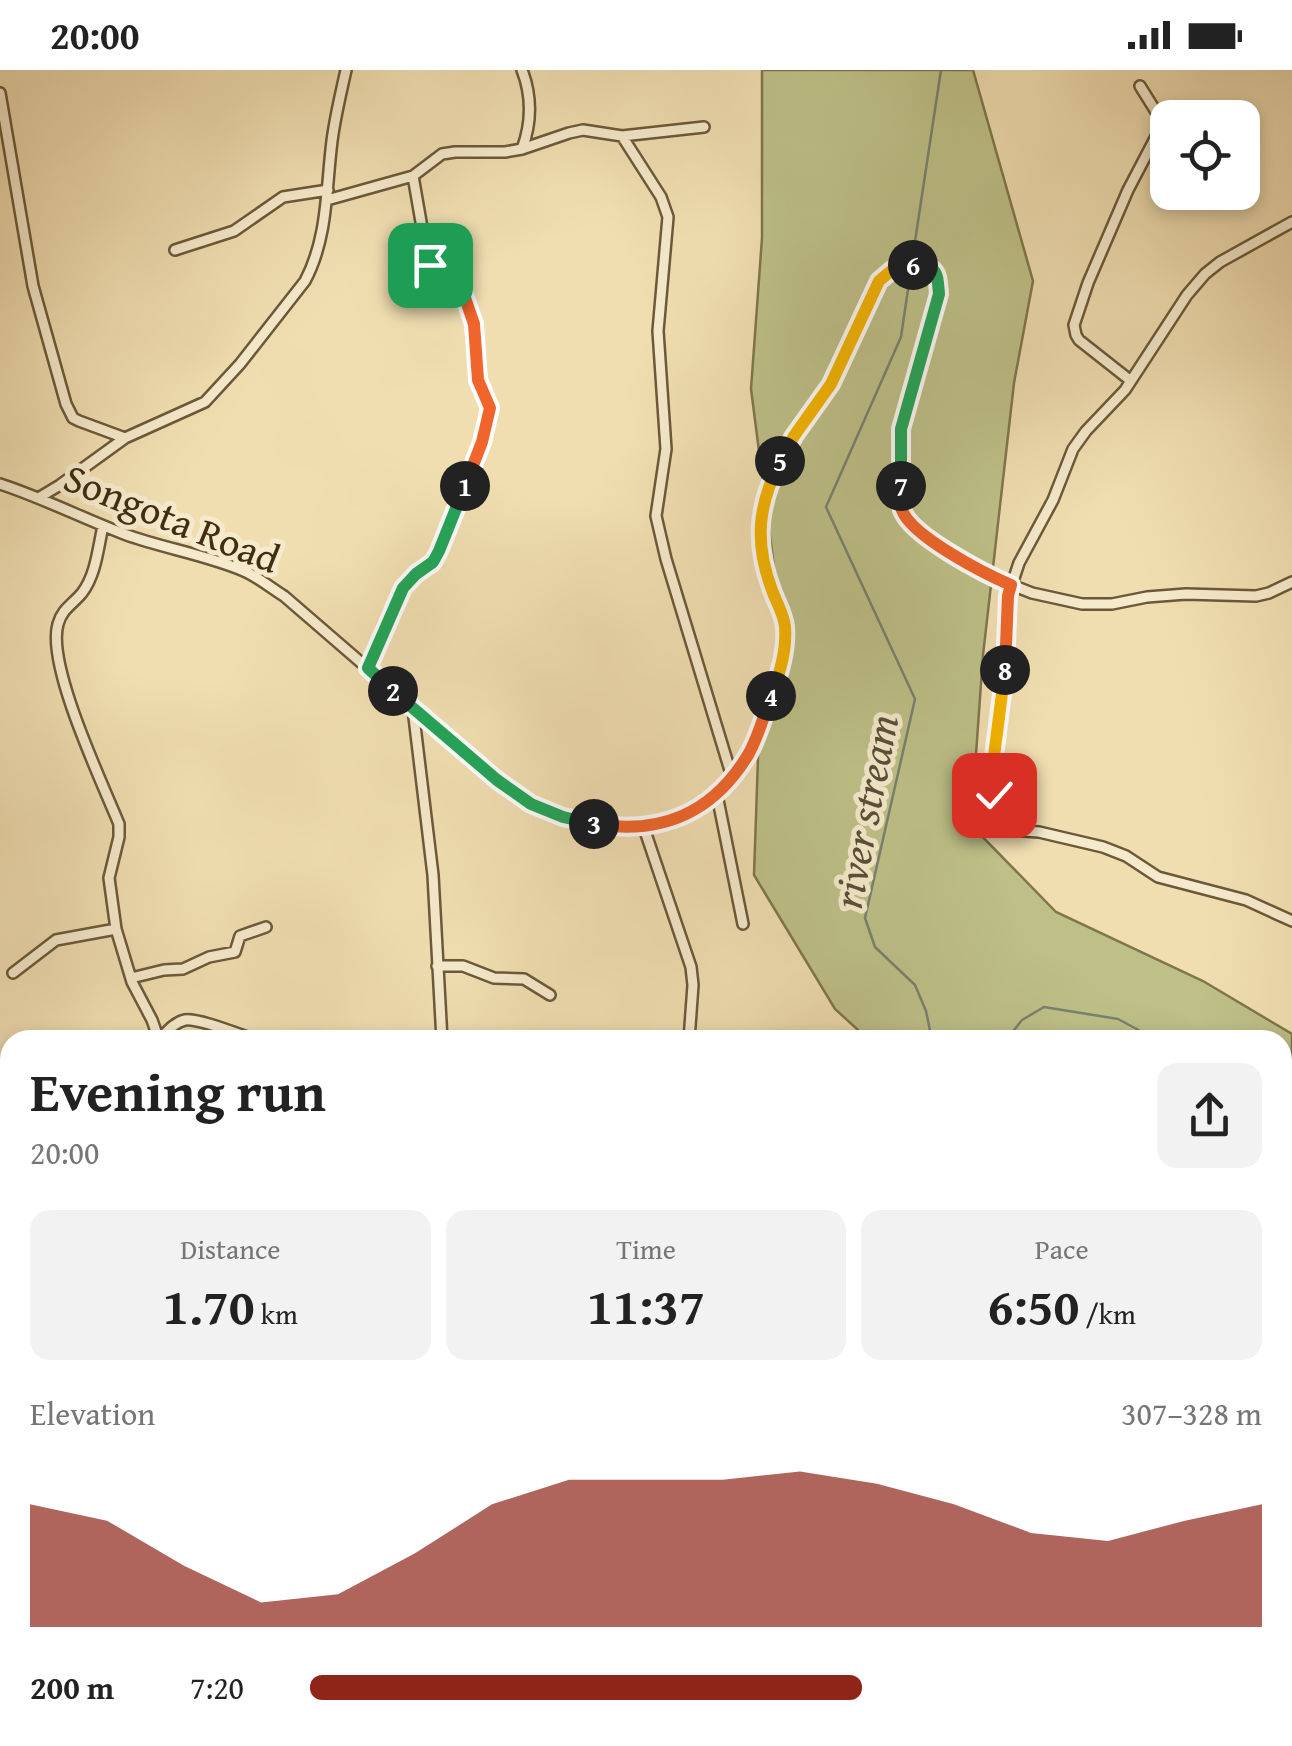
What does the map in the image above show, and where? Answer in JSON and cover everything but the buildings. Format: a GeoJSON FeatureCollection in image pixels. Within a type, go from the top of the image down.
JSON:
{"type":"FeatureCollection","features":[{"type":"Feature","properties":{"kind":"street"},"geometry":{"type":"LineString","coordinates":[[40,496],[125,438],[205,402],[304,280],[312,266],[328,195],[332,140],[346,70]]}},
{"type":"Feature","properties":{"kind":"street"},"geometry":{"type":"LineString","coordinates":[[522,70],[530,105],[522,149]]}},
{"type":"Feature","properties":{"kind":"street"},"geometry":{"type":"LineString","coordinates":[[1131,381],[1080,340],[1074,324],[1123,202],[1160,129],[1160,118],[1140,86]]}},
{"type":"Feature","properties":{"kind":"street"},"geometry":{"type":"LineString","coordinates":[[0,93],[33,286],[66,404],[73,418],[125,438]]}},
{"type":"Feature","properties":{"kind":"street"},"geometry":{"type":"LineString","coordinates":[[174,250],[234,231],[283,197],[328,195],[413,176],[442,154],[514,152],[582,130],[622,136],[704,126]]}},
{"type":"Feature","properties":{"kind":"street"},"geometry":{"type":"LineString","coordinates":[[622,136],[661,196],[668,216],[658,332],[666,449],[656,516],[732,776]]}},
{"type":"Feature","properties":{"kind":"street"},"geometry":{"type":"LineString","coordinates":[[368,668],[403,588],[433,562],[439,551],[490,412],[478,380],[471,312],[460,289],[428,262],[413,176]]}},
{"type":"Feature","properties":{"kind":"street"},"geometry":{"type":"LineString","coordinates":[[1292,222],[1205,274],[1176,310],[1131,381],[1073,450],[1053,500],[1019,563],[1008,596],[1006,665],[993,764],[994,795],[1010,830],[1040,832],[1103,847],[1126,856],[1158,878],[1246,900],[1292,921]]}},
{"type":"Feature","properties":{"kind":"street","name":"Songota Road"},"geometry":{"type":"LineString","coordinates":[[0,484],[40,496],[157,546],[248,573],[284,596],[497,780],[531,804],[579,821],[644,828],[694,810],[717,795],[750,752],[777,680],[784,645],[785,626],[762,550],[764,496],[794,436],[831,384],[879,281],[892,270],[912,265],[937,273],[939,294],[901,429],[902,509],[915,529],[1011,585]]}},
{"type":"Feature","properties":{"kind":"street"},"geometry":{"type":"LineString","coordinates":[[103,526],[88,582],[60,617],[56,647],[85,744],[119,824],[109,878],[116,930],[131,978],[156,1030]]}},
{"type":"Feature","properties":{"kind":"street"},"geometry":{"type":"LineString","coordinates":[[1011,585],[1048,597],[1097,605],[1167,596],[1256,596],[1292,582]]}},
{"type":"Feature","properties":{"kind":"street"},"geometry":{"type":"LineString","coordinates":[[413,708],[432,876],[441,1030]]}},
{"type":"Feature","properties":{"kind":"street"},"geometry":{"type":"LineString","coordinates":[[717,795],[743,924]]}},
{"type":"Feature","properties":{"kind":"street"},"geometry":{"type":"LineString","coordinates":[[644,828],[692,966],[690,1030]]}},
{"type":"Feature","properties":{"kind":"street"},"geometry":{"type":"LineString","coordinates":[[131,978],[168,969],[183,970],[209,957],[234,952],[240,936],[266,927]]}},
{"type":"Feature","properties":{"kind":"street"},"geometry":{"type":"LineString","coordinates":[[13,974],[56,940],[116,930]]}},
{"type":"Feature","properties":{"kind":"street"},"geometry":{"type":"LineString","coordinates":[[437,966],[463,966],[494,978],[524,979],[550,995]]}},
{"type":"Feature","properties":{"kind":"street"},"geometry":{"type":"LineString","coordinates":[[170,1030],[188,1020],[222,1030]]}},
{"type":"Feature","properties":{"kind":"green space"},"geometry":{"type":"Polygon","coordinates":[[[762,70],[973,70],[1033,281],[1014,383],[983,655],[971,825],[1056,912],[1203,981],[1285,1030],[858,1030],[835,1009],[754,875],[759,728],[784,645],[751,389],[762,238],[762,70]]]}},
{"type":"Feature","properties":{"kind":"waterway","name":"river stream"},"geometry":{"type":"LineString","coordinates":[[912,261],[941,70]]}},
{"type":"Feature","properties":{"kind":"waterway","name":"river stream"},"geometry":{"type":"LineString","coordinates":[[911,269],[901,337],[826,507],[915,699],[865,918],[875,947],[915,985],[930,1030]]}},
{"type":"Feature","properties":{"kind":"waterway","name":"river stream"},"geometry":{"type":"LineString","coordinates":[[1014,1030],[1022,1020],[1044,1007],[1118,1019],[1138,1030]]}},
{"type":"Feature","properties":{"kind":"route"},"geometry":{"type":"LineString","coordinates":[[430,265],[460,289],[471,312],[478,380],[490,412],[439,551],[433,562],[403,588],[368,668],[497,780],[531,804],[563,817],[627,828],[667,822],[694,810],[717,795],[750,752],[777,680],[784,645],[785,626],[762,550],[764,496],[794,436],[831,384],[879,281],[899,267],[933,269],[939,294],[901,429],[902,509],[915,529],[1011,585],[1006,665],[993,764],[994,795]]}}]}
